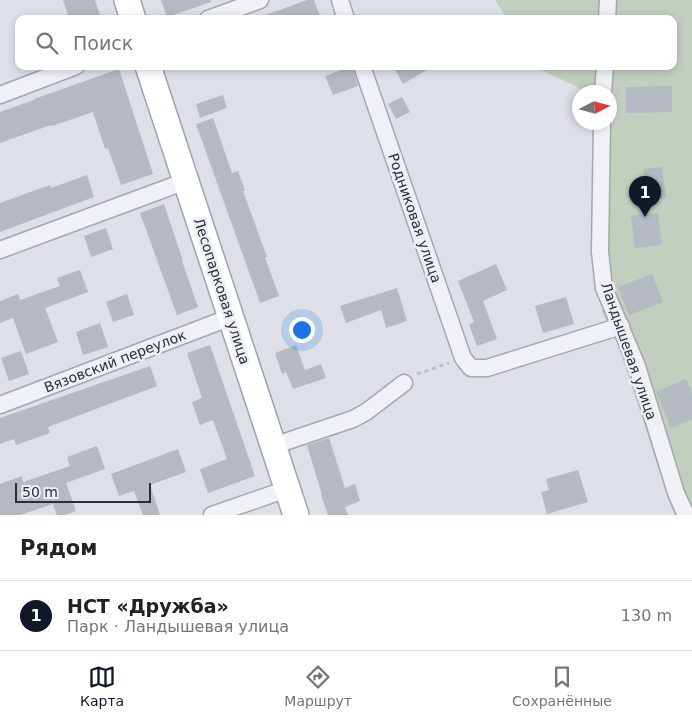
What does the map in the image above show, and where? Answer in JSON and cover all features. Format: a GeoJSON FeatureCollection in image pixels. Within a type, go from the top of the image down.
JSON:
{"type":"FeatureCollection","features":[{"type":"Feature","properties":{"kind":"main road"},"geometry":{"type":"LineString","coordinates":[[127,0],[132,15]]}},
{"type":"Feature","properties":{"kind":"main road","name":"Лесопарковая улица"},"geometry":{"type":"LineString","coordinates":[[149,70],[296,515]]}},
{"type":"Feature","properties":{"kind":"street"},"geometry":{"type":"LineString","coordinates":[[219,15],[260,0]]}},
{"type":"Feature","properties":{"kind":"street"},"geometry":{"type":"LineString","coordinates":[[340,0],[345,15]]}},
{"type":"Feature","properties":{"kind":"street"},"geometry":{"type":"LineString","coordinates":[[607,15],[608,0]]}},
{"type":"Feature","properties":{"kind":"street"},"geometry":{"type":"LineString","coordinates":[[0,95],[66,70]]}},
{"type":"Feature","properties":{"kind":"street","name":"Родниковая улица"},"geometry":{"type":"LineString","coordinates":[[363,70],[467,363]]}},
{"type":"Feature","properties":{"kind":"street"},"geometry":{"type":"LineString","coordinates":[[604,85],[605,70]]}},
{"type":"Feature","properties":{"kind":"street","name":"Ландышевая улица"},"geometry":{"type":"LineString","coordinates":[[602,130],[600,252],[604,288],[637,366],[676,493],[686,515]]}},
{"type":"Feature","properties":{"kind":"street"},"geometry":{"type":"LineString","coordinates":[[0,250],[186,181]]}},
{"type":"Feature","properties":{"kind":"street","name":"Вязовский переулок"},"geometry":{"type":"LineString","coordinates":[[0,405],[231,317]]}},
{"type":"Feature","properties":{"kind":"street"},"geometry":{"type":"LineString","coordinates":[[467,363],[487,368],[621,326]]}},
{"type":"Feature","properties":{"kind":"street"},"geometry":{"type":"LineString","coordinates":[[273,446],[353,419],[366,412],[404,383]]}},
{"type":"Feature","properties":{"kind":"street"},"geometry":{"type":"LineString","coordinates":[[212,515],[287,489]]}},
{"type":"Feature","properties":{"kind":"path"},"geometry":{"type":"LineString","coordinates":[[404,383],[415,375],[467,363]]}},
{"type":"Feature","properties":{"kind":"green space"},"geometry":{"type":"Polygon","coordinates":[[[495,0],[692,0],[692,515],[675,515],[672,509],[617,342],[602,312],[594,130],[617,130],[617,85],[573,85],[541,70],[677,70],[677,15],[504,15],[495,0]]]}},
{"type":"Feature","properties":{"kind":"building"},"geometry":{"type":"Polygon","coordinates":[[[63,0],[95,0],[100,15],[68,15],[63,0]]]}},
{"type":"Feature","properties":{"kind":"building"},"geometry":{"type":"Polygon","coordinates":[[[161,0],[210,0],[211,2],[173,15],[166,15],[161,0]]]}},
{"type":"Feature","properties":{"kind":"building"},"geometry":{"type":"Polygon","coordinates":[[[307,0],[314,0],[320,15],[266,15],[307,0]]]}},
{"type":"Feature","properties":{"kind":"building"},"geometry":{"type":"Polygon","coordinates":[[[119,70],[153,174],[121,185],[108,148],[105,149],[93,112],[0,143],[0,112],[119,70]]]}},
{"type":"Feature","properties":{"kind":"building"},"geometry":{"type":"Polygon","coordinates":[[[341,70],[353,70],[358,86],[333,95],[325,76],[341,70]]]}},
{"type":"Feature","properties":{"kind":"building"},"geometry":{"type":"Polygon","coordinates":[[[395,70],[427,70],[403,84],[395,70]]]}},
{"type":"Feature","properties":{"kind":"building"},"geometry":{"type":"Polygon","coordinates":[[[672,86],[672,112],[626,113],[626,87],[672,86]]]}},
{"type":"Feature","properties":{"kind":"building"},"geometry":{"type":"Polygon","coordinates":[[[223,95],[227,108],[200,118],[196,104],[223,95]]]}},
{"type":"Feature","properties":{"kind":"building"},"geometry":{"type":"Polygon","coordinates":[[[402,97],[410,112],[396,119],[388,104],[402,97]]]}},
{"type":"Feature","properties":{"kind":"building"},"geometry":{"type":"Polygon","coordinates":[[[213,118],[232,173],[238,171],[279,296],[260,303],[196,124],[213,118]]]}},
{"type":"Feature","properties":{"kind":"building"},"geometry":{"type":"Polygon","coordinates":[[[662,167],[666,198],[646,200],[643,169],[662,167]]]}},
{"type":"Feature","properties":{"kind":"building"},"geometry":{"type":"Polygon","coordinates":[[[87,175],[94,197],[0,232],[0,203],[50,185],[51,188],[87,175]]]}},
{"type":"Feature","properties":{"kind":"building"},"geometry":{"type":"Polygon","coordinates":[[[164,204],[198,307],[177,315],[140,213],[164,204]]]}},
{"type":"Feature","properties":{"kind":"building"},"geometry":{"type":"Polygon","coordinates":[[[658,213],[662,245],[635,248],[631,216],[658,213]]]}},
{"type":"Feature","properties":{"kind":"building"},"geometry":{"type":"Polygon","coordinates":[[[106,228],[113,249],[91,257],[84,236],[106,228]]]}},
{"type":"Feature","properties":{"kind":"building"},"geometry":{"type":"Polygon","coordinates":[[[496,264],[507,290],[483,301],[497,339],[477,346],[469,324],[474,322],[458,281],[496,264]]]}},
{"type":"Feature","properties":{"kind":"building"},"geometry":{"type":"Polygon","coordinates":[[[80,270],[88,292],[45,308],[58,342],[26,354],[13,318],[0,323],[0,301],[18,294],[20,300],[60,286],[57,278],[80,270]]]}},
{"type":"Feature","properties":{"kind":"building"},"geometry":{"type":"Polygon","coordinates":[[[652,274],[663,302],[629,315],[618,287],[652,274]]]}},
{"type":"Feature","properties":{"kind":"building"},"geometry":{"type":"Polygon","coordinates":[[[397,288],[407,321],[386,328],[381,310],[346,323],[340,306],[397,288]]]}},
{"type":"Feature","properties":{"kind":"building"},"geometry":{"type":"Polygon","coordinates":[[[127,294],[134,315],[113,322],[106,302],[127,294]]]}},
{"type":"Feature","properties":{"kind":"building"},"geometry":{"type":"Polygon","coordinates":[[[566,297],[574,324],[543,333],[535,306],[566,297]]]}},
{"type":"Feature","properties":{"kind":"building"},"geometry":{"type":"Polygon","coordinates":[[[100,323],[108,347],[83,355],[76,332],[100,323]]]}},
{"type":"Feature","properties":{"kind":"building"},"geometry":{"type":"Polygon","coordinates":[[[210,345],[255,476],[208,493],[200,469],[227,459],[213,420],[200,425],[192,402],[202,398],[187,353],[210,345]]]}},
{"type":"Feature","properties":{"kind":"building"},"geometry":{"type":"Polygon","coordinates":[[[296,345],[305,370],[321,364],[326,378],[293,389],[286,372],[282,374],[275,353],[296,345]]]}},
{"type":"Feature","properties":{"kind":"building"},"geometry":{"type":"Polygon","coordinates":[[[21,351],[29,374],[9,381],[1,358],[21,351]]]}},
{"type":"Feature","properties":{"kind":"building"},"geometry":{"type":"Polygon","coordinates":[[[150,366],[157,386],[48,427],[50,433],[16,445],[14,439],[0,444],[0,418],[150,366]]]}},
{"type":"Feature","properties":{"kind":"building"},"geometry":{"type":"Polygon","coordinates":[[[686,379],[692,394],[692,419],[671,428],[656,392],[686,379]]]}},
{"type":"Feature","properties":{"kind":"building"},"geometry":{"type":"Polygon","coordinates":[[[329,438],[345,488],[355,484],[360,501],[345,507],[348,515],[328,515],[307,445],[329,438]]]}},
{"type":"Feature","properties":{"kind":"building"},"geometry":{"type":"Polygon","coordinates":[[[97,446],[105,469],[66,483],[76,511],[65,515],[57,515],[53,504],[20,515],[0,515],[0,484],[22,476],[23,482],[70,466],[67,457],[97,446]]]}},
{"type":"Feature","properties":{"kind":"building"},"geometry":{"type":"Polygon","coordinates":[[[178,449],[186,472],[150,485],[160,515],[143,515],[134,491],[119,496],[111,474],[178,449]]]}},
{"type":"Feature","properties":{"kind":"building"},"geometry":{"type":"Polygon","coordinates":[[[578,470],[588,502],[547,514],[541,492],[549,490],[546,479],[578,470]]]}},
{"type":"Feature","properties":{"kind":"place","name":"НСТ «Дружба»"},"geometry":{"type":"Point","coordinates":[645,217]}}]}
